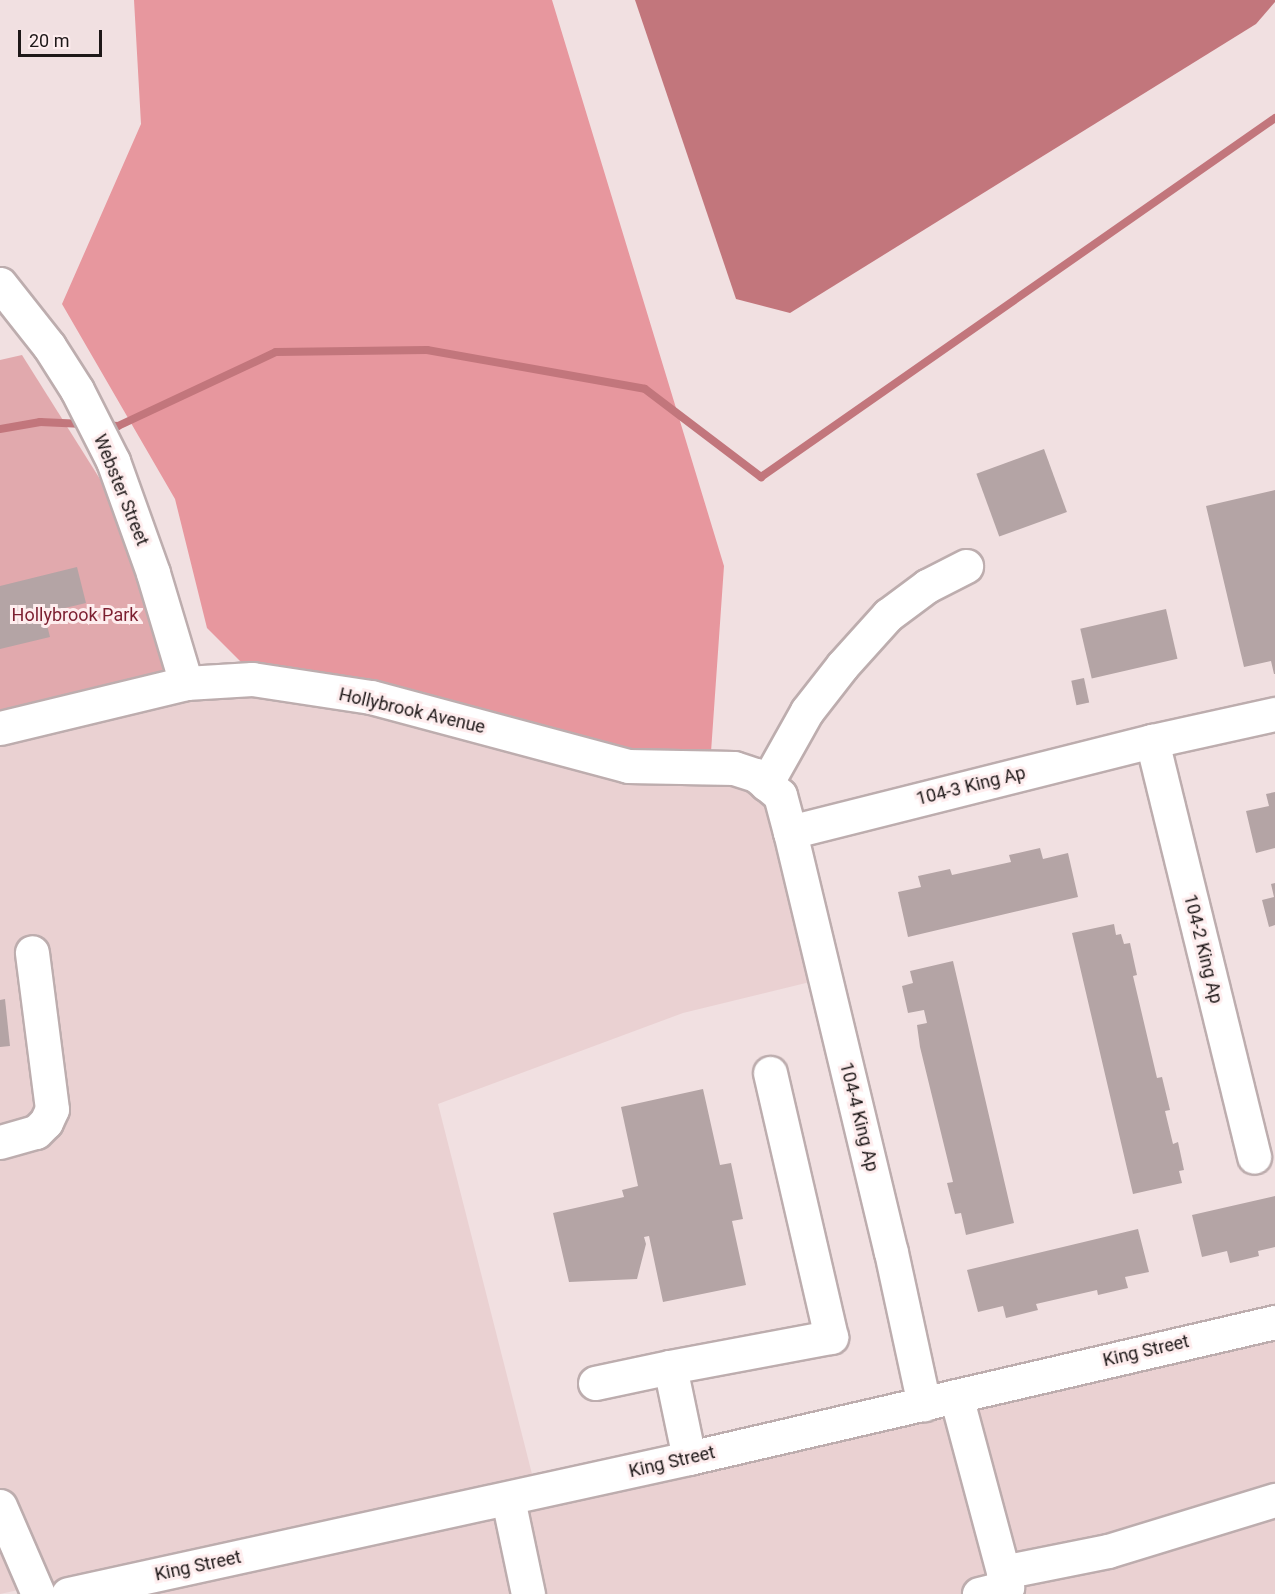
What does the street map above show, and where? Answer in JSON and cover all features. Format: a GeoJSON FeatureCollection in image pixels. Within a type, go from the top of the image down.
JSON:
{"type":"FeatureCollection","features":[{"type":"Feature","properties":{"kind":"street","name":"Webster Street"},"geometry":{"type":"LineString","coordinates":[[0,284],[49,346],[77,390],[113,461],[153,573],[186,683]]}},
{"type":"Feature","properties":{"kind":"street"},"geometry":{"type":"LineString","coordinates":[[766,784],[807,711],[842,666],[881,624],[927,586],[966,566]]}},
{"type":"Feature","properties":{"kind":"street","name":"Hollybrook Avenue"},"geometry":{"type":"LineString","coordinates":[[0,729],[186,683],[252,679],[371,697],[628,766],[734,768],[756,775],[780,795],[790,832]]}},
{"type":"Feature","properties":{"kind":"street","name":"104-3 King Ap"},"geometry":{"type":"LineString","coordinates":[[790,832],[1152,741],[1275,714]]}},
{"type":"Feature","properties":{"kind":"street","name":"104-2 King Ap"},"geometry":{"type":"LineString","coordinates":[[1152,741],[1254,1157]]}},
{"type":"Feature","properties":{"kind":"street","name":"104-4 King Ap"},"geometry":{"type":"LineString","coordinates":[[790,832],[891,1252],[924,1404]]}},
{"type":"Feature","properties":{"kind":"street"},"geometry":{"type":"LineString","coordinates":[[0,1142],[36,1132],[46,1122],[52,1109],[32,952]]}},
{"type":"Feature","properties":{"kind":"street"},"geometry":{"type":"LineString","coordinates":[[596,1383],[831,1337],[770,1073]]}},
{"type":"Feature","properties":{"kind":"street","name":"King Street"},"geometry":{"type":"LineString","coordinates":[[68,1594],[508,1499],[1275,1322]]}},
{"type":"Feature","properties":{"kind":"street"},"geometry":{"type":"LineString","coordinates":[[670,1367],[689,1458]]}},
{"type":"Feature","properties":{"kind":"street"},"geometry":{"type":"LineString","coordinates":[[956,1396],[1007,1587],[979,1594]]}},
{"type":"Feature","properties":{"kind":"street"},"geometry":{"type":"LineString","coordinates":[[508,1499],[528,1594]]}},
{"type":"Feature","properties":{"kind":"street"},"geometry":{"type":"LineString","coordinates":[[1003,1572],[1108,1551],[1275,1500]]}},
{"type":"Feature","properties":{"kind":"street"},"geometry":{"type":"LineString","coordinates":[[0,1506],[38,1594]]}},
{"type":"Feature","properties":{"kind":"shaded area"},"geometry":{"type":"Polygon","coordinates":[[[134,0],[552,0],[724,566],[711,752],[588,747],[384,682],[246,667],[207,628],[175,499],[62,304],[141,124],[134,0]]]}},
{"type":"Feature","properties":{"kind":"shaded area"},"geometry":{"type":"Polygon","coordinates":[[[635,0],[1275,0],[1275,2],[1256,24],[790,313],[736,299],[635,0]]]}},
{"type":"Feature","properties":{"kind":"shaded area"},"geometry":{"type":"Polygon","coordinates":[[[246,667],[384,682],[588,747],[753,754],[810,982],[683,1013],[438,1104],[533,1478],[0,1594],[0,716],[246,667]]]}},
{"type":"Feature","properties":{"kind":"shaded area"},"geometry":{"type":"Polygon","coordinates":[[[1275,1337],[1275,1594],[156,1594],[1275,1337]]]}},
{"type":"Feature","properties":{"kind":"green space","name":"Hollybrook Park"},"geometry":{"type":"Polygon","coordinates":[[[22,355],[105,487],[172,672],[0,716],[0,360],[22,355]]]}},
{"type":"Feature","properties":{"kind":"building"},"geometry":{"type":"Polygon","coordinates":[[[1044,449],[1067,512],[999,537],[976,474],[1044,449]]]}},
{"type":"Feature","properties":{"kind":"building"},"geometry":{"type":"Polygon","coordinates":[[[1275,490],[1274,674],[1271,661],[1244,667],[1206,506],[1275,490]]]}},
{"type":"Feature","properties":{"kind":"building"},"geometry":{"type":"Polygon","coordinates":[[[77,567],[86,603],[44,613],[50,637],[0,649],[0,586],[77,567]]]}},
{"type":"Feature","properties":{"kind":"building"},"geometry":{"type":"Polygon","coordinates":[[[1166,609],[1177,659],[1092,678],[1080,629],[1166,609]]]}},
{"type":"Feature","properties":{"kind":"building"},"geometry":{"type":"Polygon","coordinates":[[[1084,678],[1089,702],[1076,705],[1071,681],[1084,678]]]}},
{"type":"Feature","properties":{"kind":"building"},"geometry":{"type":"Polygon","coordinates":[[[1275,792],[1275,848],[1256,853],[1246,811],[1269,806],[1266,794],[1275,792]]]}},
{"type":"Feature","properties":{"kind":"building"},"geometry":{"type":"Polygon","coordinates":[[[1040,848],[1043,859],[1068,853],[1078,897],[908,937],[898,892],[921,887],[918,876],[950,869],[952,875],[1011,862],[1009,855],[1040,848]]]}},
{"type":"Feature","properties":{"kind":"building"},"geometry":{"type":"Polygon","coordinates":[[[1275,883],[1275,925],[1269,927],[1262,900],[1274,897],[1271,884],[1275,883]]]}},
{"type":"Feature","properties":{"kind":"building"},"geometry":{"type":"Polygon","coordinates":[[[1114,924],[1116,935],[1121,934],[1124,944],[1130,943],[1137,975],[1133,976],[1157,1078],[1162,1077],[1170,1110],[1165,1111],[1173,1144],[1178,1142],[1184,1170],[1179,1171],[1182,1183],[1133,1194],[1072,933],[1114,924]]]}},
{"type":"Feature","properties":{"kind":"building"},"geometry":{"type":"Polygon","coordinates":[[[953,961],[1014,1223],[966,1235],[961,1213],[955,1214],[947,1183],[953,1182],[920,1047],[917,1025],[927,1023],[924,1010],[908,1013],[902,986],[913,983],[910,971],[953,961]]]}},
{"type":"Feature","properties":{"kind":"building"},"geometry":{"type":"Polygon","coordinates":[[[5,999],[10,1046],[0,1047],[0,1000],[5,999]]]}},
{"type":"Feature","properties":{"kind":"building"},"geometry":{"type":"Polygon","coordinates":[[[703,1089],[720,1165],[731,1163],[743,1219],[732,1221],[746,1285],[663,1302],[649,1236],[644,1237],[646,1244],[637,1279],[569,1282],[553,1213],[624,1197],[622,1190],[638,1186],[621,1107],[703,1089]]]}},
{"type":"Feature","properties":{"kind":"building"},"geometry":{"type":"Polygon","coordinates":[[[1275,1196],[1275,1247],[1258,1251],[1259,1256],[1230,1263],[1227,1251],[1202,1257],[1192,1215],[1275,1196]]]}},
{"type":"Feature","properties":{"kind":"building"},"geometry":{"type":"Polygon","coordinates":[[[1138,1229],[1149,1272],[1125,1277],[1128,1288],[1098,1295],[1097,1290],[1036,1304],[1038,1310],[1006,1318],[1003,1306],[978,1312],[967,1270],[1138,1229]]]}},
{"type":"Feature","properties":{"kind":"waterway"},"geometry":{"type":"LineString","coordinates":[[103,425],[118,426],[276,352],[427,350],[645,389],[761,477],[1275,118]]}},
{"type":"Feature","properties":{"kind":"waterway"},"geometry":{"type":"LineString","coordinates":[[0,429],[40,422],[84,424]]}}]}
